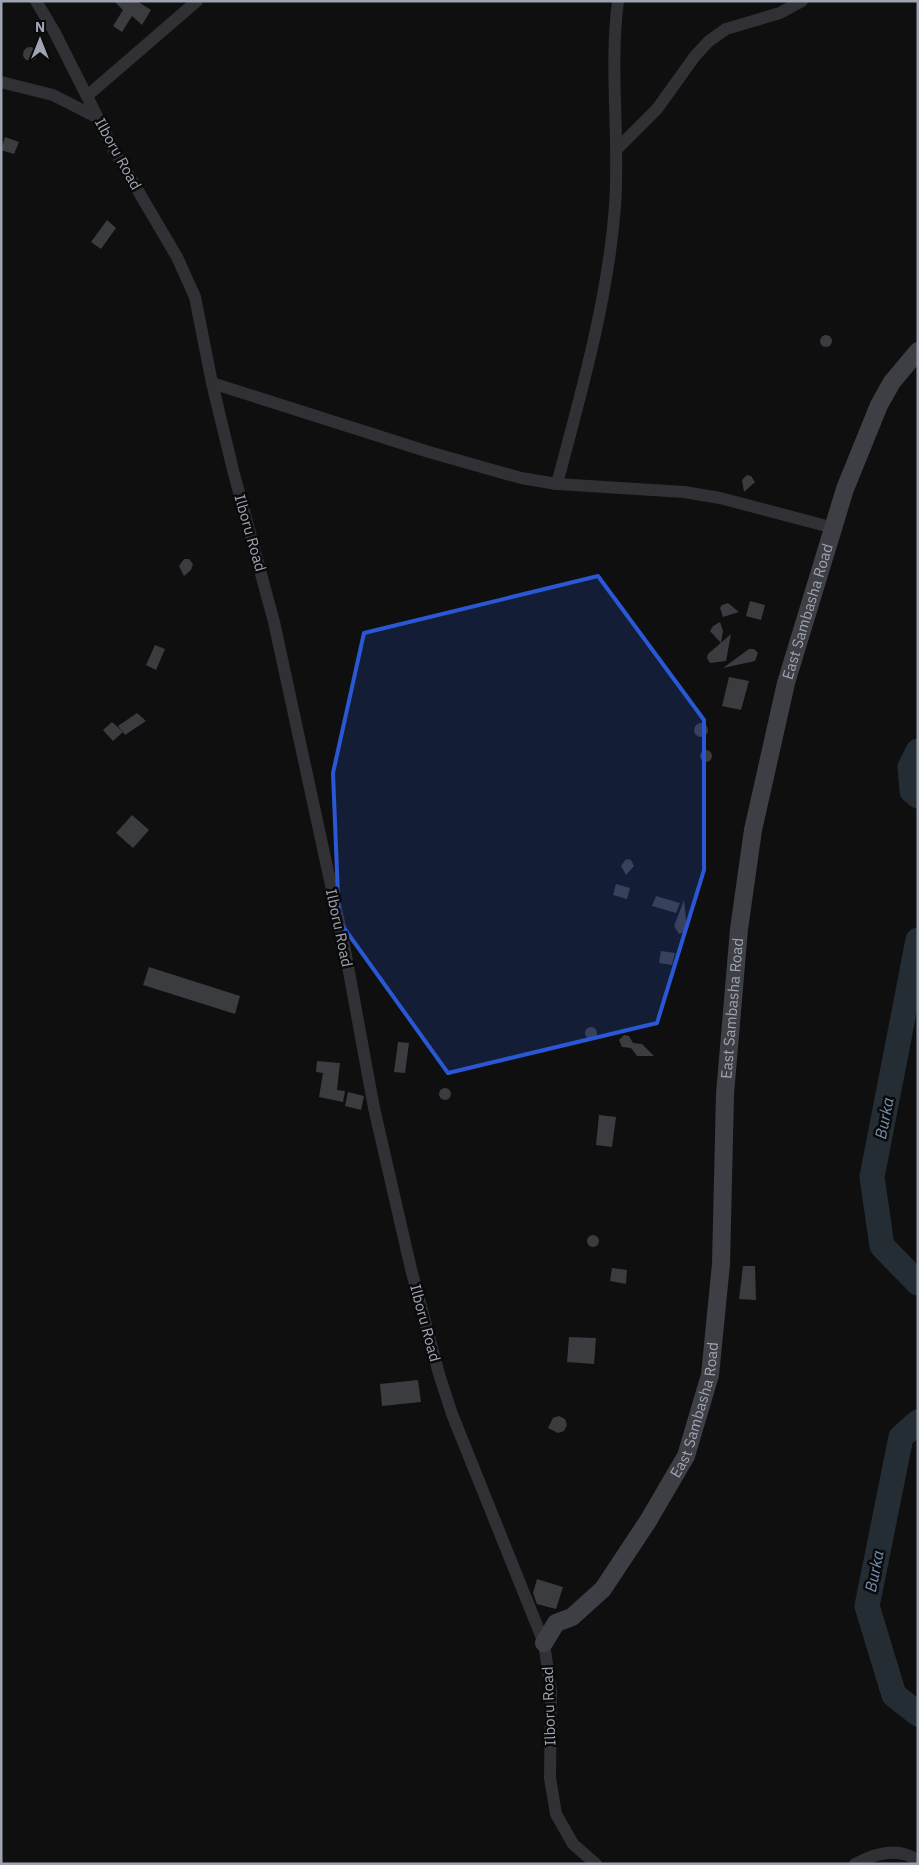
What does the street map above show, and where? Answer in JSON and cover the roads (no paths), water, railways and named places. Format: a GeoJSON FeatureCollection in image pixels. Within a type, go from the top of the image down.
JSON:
{"type":"FeatureCollection","features":[{"type":"Feature","properties":{"kind":"street","name":"Ilboru Road"},"geometry":{"type":"LineString","coordinates":[[36,1],[86,96],[186,276],[199,316],[212,383],[246,521],[274,622],[344,950],[374,1108],[414,1279],[439,1374],[452,1414],[544,1643],[551,1690],[552,1798],[556,1814],[572,1844],[596,1864]]}},
{"type":"Feature","properties":{"kind":"street"},"geometry":{"type":"LineString","coordinates":[[86,96],[197,1]]}},
{"type":"Feature","properties":{"kind":"street"},"geometry":{"type":"LineString","coordinates":[[557,484],[605,286],[615,206],[617,149],[614,55],[618,1]]}},
{"type":"Feature","properties":{"kind":"street"},"geometry":{"type":"LineString","coordinates":[[617,149],[657,109],[691,62],[710,41],[726,29],[780,13],[802,1]]}},
{"type":"Feature","properties":{"kind":"street"},"geometry":{"type":"LineString","coordinates":[[1,82],[53,95],[98,118]]}},
{"type":"Feature","properties":{"kind":"street","name":"East Sambasha Road"},"geometry":{"type":"LineString","coordinates":[[544,1643],[556,1623],[572,1617],[603,1589],[648,1521],[686,1456],[710,1375],[721,1264],[725,1094],[745,879],[753,830],[786,683],[845,489],[880,405],[892,382],[918,350]]}},
{"type":"Feature","properties":{"kind":"street"},"geometry":{"type":"LineString","coordinates":[[212,383],[521,478],[557,484],[702,495],[741,503],[834,528]]}},
{"type":"Feature","properties":{"kind":"street"},"geometry":{"type":"LineString","coordinates":[[855,1864],[882,1853],[898,1852],[918,1860]]}},
{"type":"Feature","properties":{"kind":"waterway","name":"Burka"},"geometry":{"type":"LineString","coordinates":[[918,751],[910,767],[912,791],[918,796]]}},
{"type":"Feature","properties":{"kind":"waterway","name":"Burka"},"geometry":{"type":"LineString","coordinates":[[918,940],[872,1177],[882,1246],[918,1283]]}},
{"type":"Feature","properties":{"kind":"waterway","name":"Burka"},"geometry":{"type":"LineString","coordinates":[[918,1422],[901,1437],[867,1606],[894,1695],[918,1714]]}}]}
